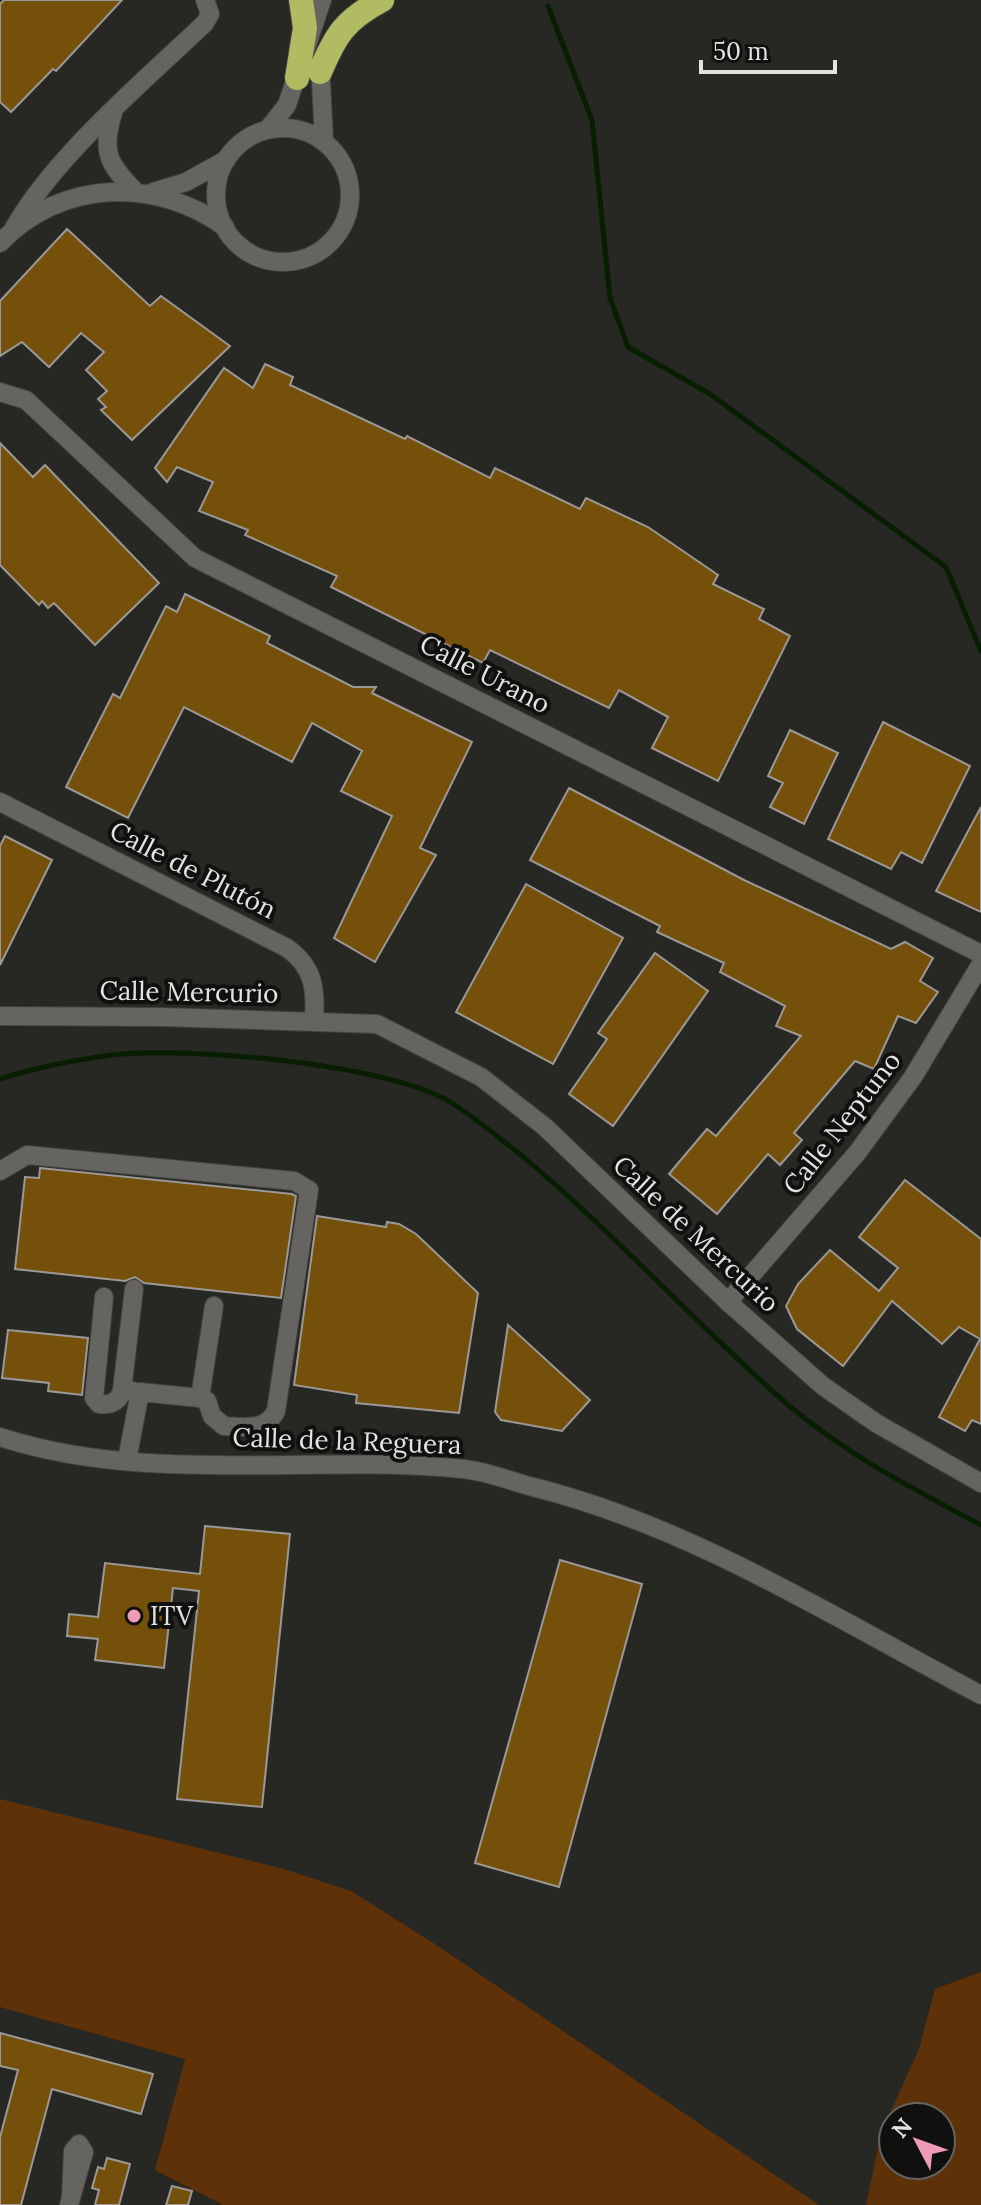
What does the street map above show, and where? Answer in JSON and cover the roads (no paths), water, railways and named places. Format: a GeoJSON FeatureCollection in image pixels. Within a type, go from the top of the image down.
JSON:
{"type":"FeatureCollection","features":[{"type":"Feature","properties":{"kind":"highway"},"geometry":{"type":"LineString","coordinates":[[308,75],[337,33],[360,12],[382,0]]}},
{"type":"Feature","properties":{"kind":"highway"},"geometry":{"type":"LineString","coordinates":[[308,75],[305,28],[314,5]]}},
{"type":"Feature","properties":{"kind":"street"},"geometry":{"type":"LineString","coordinates":[[0,243],[14,228],[27,205],[115,109],[205,23],[210,14],[205,0]]}},
{"type":"Feature","properties":{"kind":"street"},"geometry":{"type":"LineString","coordinates":[[225,227],[216,194],[226,160],[237,146],[268,129],[308,75]]}},
{"type":"Feature","properties":{"kind":"street"},"geometry":{"type":"LineString","coordinates":[[308,75],[324,141]]}},
{"type":"Feature","properties":{"kind":"street"},"geometry":{"type":"LineString","coordinates":[[115,109],[107,132],[112,168],[143,192],[177,199],[225,227],[247,250],[277,262],[299,260],[319,252],[335,238],[346,219],[351,198],[348,176],[339,156],[324,141],[297,129],[268,129]]}},
{"type":"Feature","properties":{"kind":"street"},"geometry":{"type":"LineString","coordinates":[[80,147],[109,160]]}},
{"type":"Feature","properties":{"kind":"street"},"geometry":{"type":"LineString","coordinates":[[14,228],[57,204],[143,192],[186,182],[226,160]]}},
{"type":"Feature","properties":{"kind":"street","name":"Calle Urano"},"geometry":{"type":"LineString","coordinates":[[0,392],[26,400],[195,558],[981,954]]}},
{"type":"Feature","properties":{"kind":"street","name":"Calle de Plutón"},"geometry":{"type":"LineString","coordinates":[[0,802],[300,957],[315,983],[314,1020]]}},
{"type":"Feature","properties":{"kind":"street","name":"Calle Neptuno"},"geometry":{"type":"LineString","coordinates":[[728,1302],[857,1153],[913,1077],[981,964]]}},
{"type":"Feature","properties":{"kind":"street","name":"Calle Mercurio"},"geometry":{"type":"LineString","coordinates":[[0,1016],[314,1020],[377,1024]]}},
{"type":"Feature","properties":{"kind":"street","name":"Calle de Mercurio"},"geometry":{"type":"LineString","coordinates":[[377,1024],[481,1077],[534,1118],[728,1302],[823,1386],[876,1423],[981,1483]]}},
{"type":"Feature","properties":{"kind":"street"},"geometry":{"type":"LineString","coordinates":[[0,1171],[27,1155],[294,1181],[309,1190],[276,1411],[271,1421],[260,1427],[224,1426],[212,1416],[207,1401],[200,1398],[131,1391],[108,1405],[99,1404],[94,1398],[104,1297]]}},
{"type":"Feature","properties":{"kind":"street"},"geometry":{"type":"LineString","coordinates":[[127,1460],[134,1289]]}},
{"type":"Feature","properties":{"kind":"street"},"geometry":{"type":"LineString","coordinates":[[200,1398],[214,1306]]}},
{"type":"Feature","properties":{"kind":"street","name":"Calle de la Reguera"},"geometry":{"type":"LineString","coordinates":[[0,1437],[34,1448],[127,1460],[465,1469],[582,1499],[669,1532],[981,1695]]}},
{"type":"Feature","properties":{"kind":"waterway"},"geometry":{"type":"LineString","coordinates":[[548,6],[592,120],[610,298],[628,347],[710,394],[946,567],[981,651]]}},
{"type":"Feature","properties":{"kind":"waterway"},"geometry":{"type":"LineString","coordinates":[[0,1079],[56,1064],[112,1055],[188,1053],[289,1061],[340,1069],[426,1091],[455,1105],[543,1174],[746,1367],[809,1422],[881,1470],[981,1525]]}},
{"type":"Feature","properties":{"kind":"place","name":"ITV"},"geometry":{"type":"Point","coordinates":[134,1616]}}]}
